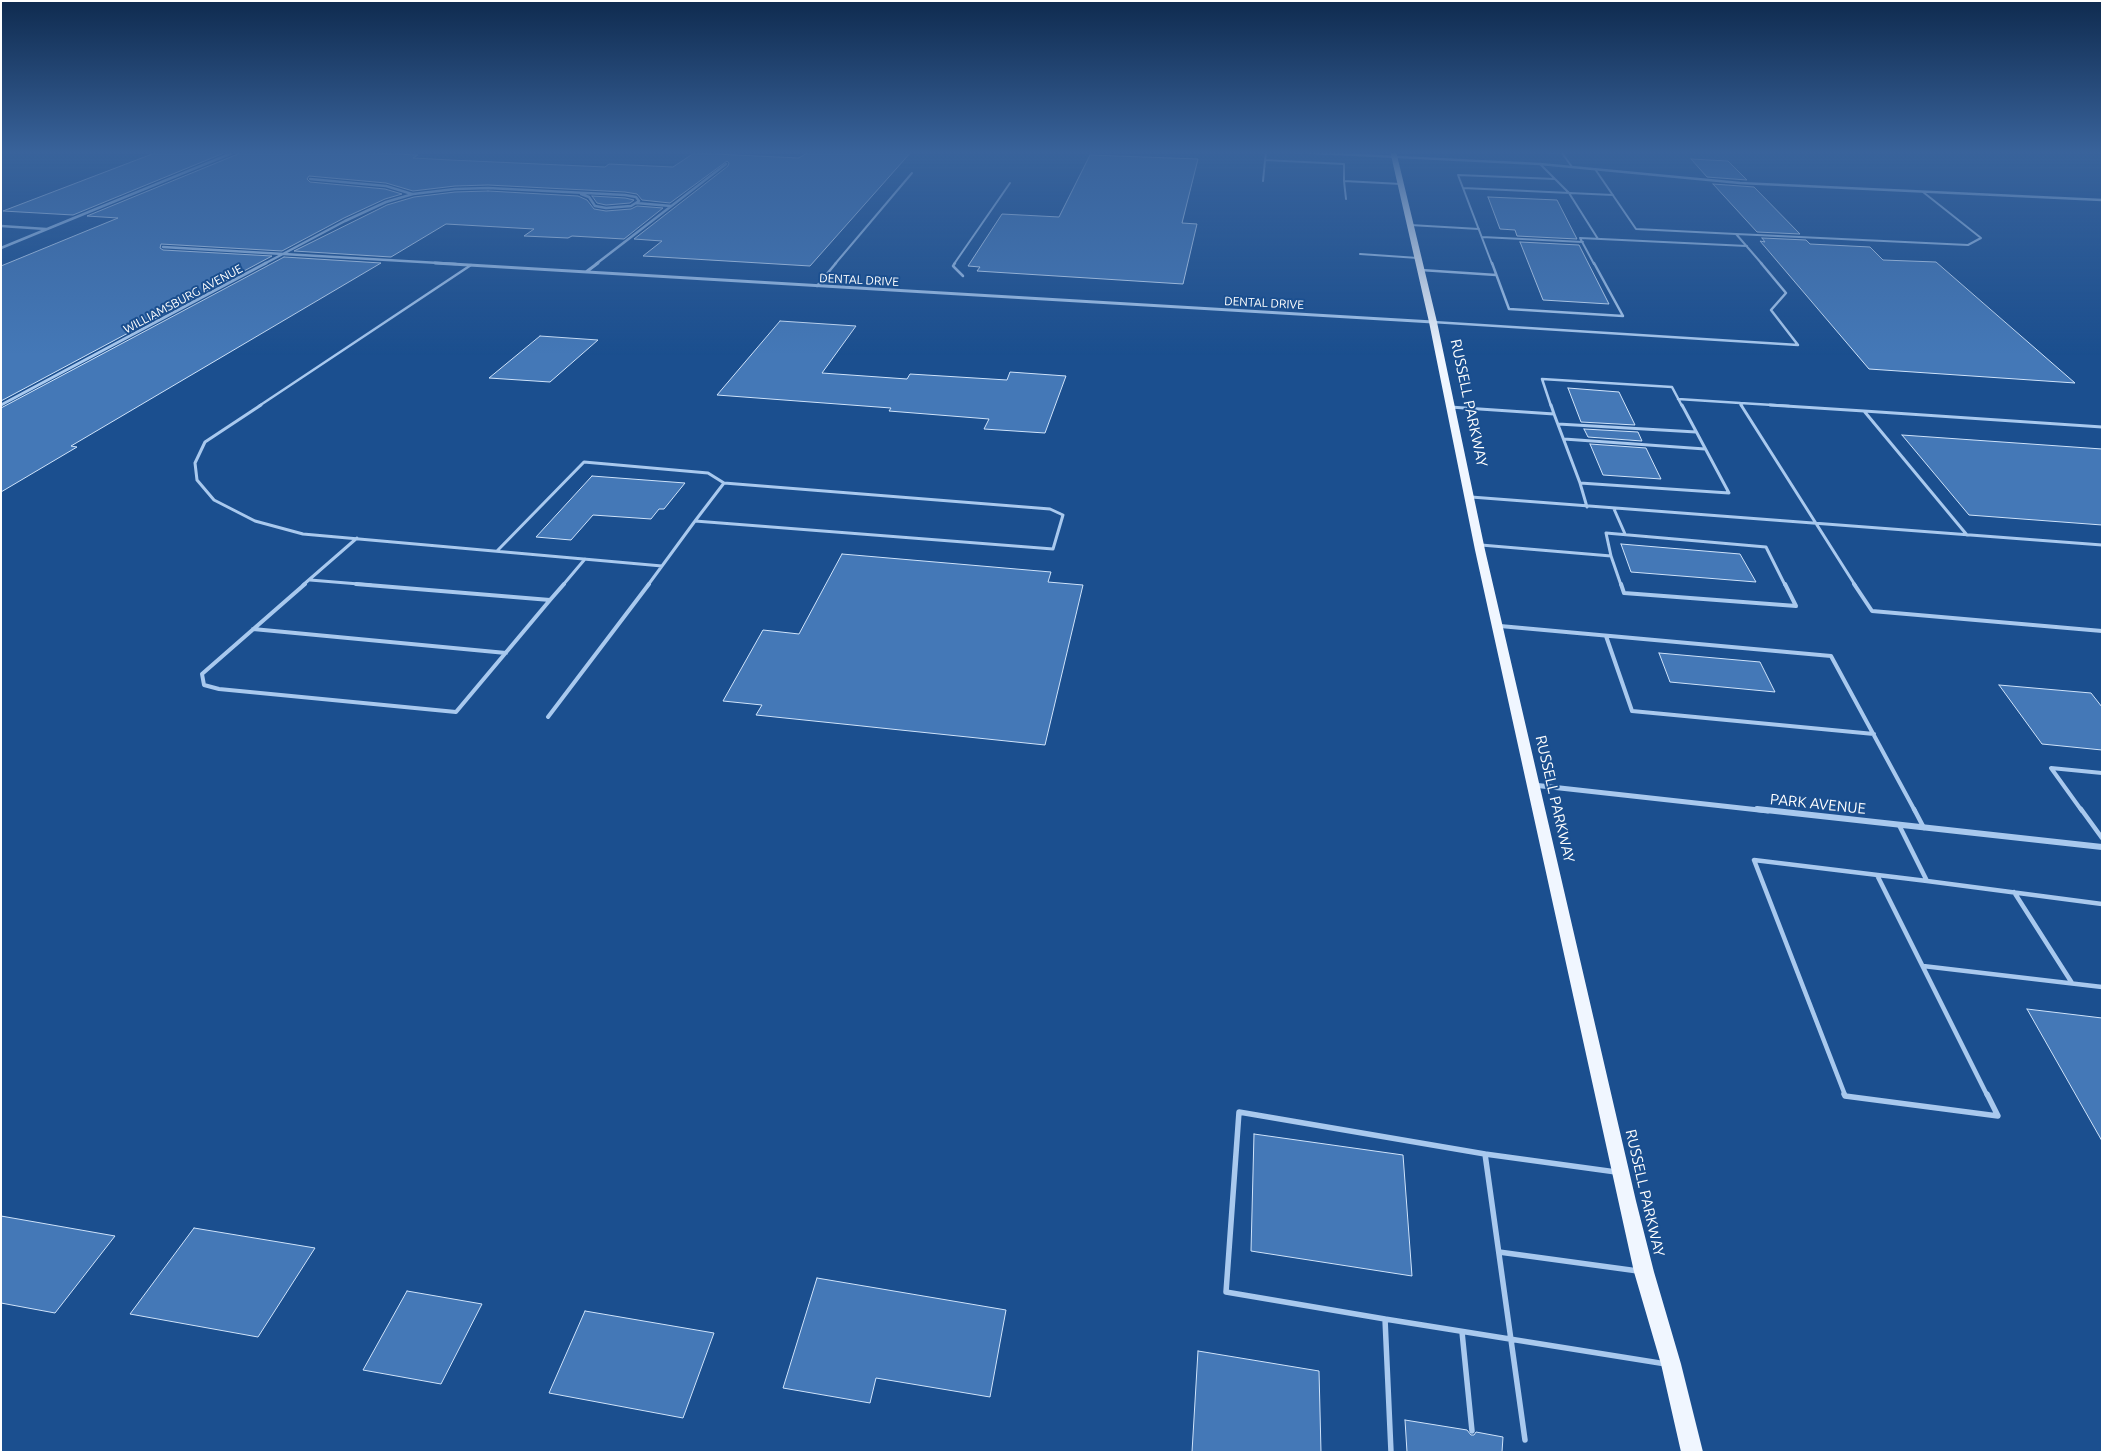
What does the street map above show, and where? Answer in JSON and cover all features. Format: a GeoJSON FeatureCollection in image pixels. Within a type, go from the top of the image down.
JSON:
{"type":"FeatureCollection","features":[{"type":"Feature","properties":{"kind":"main road","name":"RUSSELL PARKWAY"},"geometry":{"type":"LineString","coordinates":[[1409,219],[1433,322],[1478,544],[1621,1173],[1644,1272],[1671,1364],[1692,1452]]}},
{"type":"Feature","properties":{"kind":"street"},"geometry":{"type":"LineString","coordinates":[[1,248],[74,219]]}},
{"type":"Feature","properties":{"kind":"street","name":"WILLIAMSBURG AVENUE"},"geometry":{"type":"LineString","coordinates":[[1,406],[350,219]]}},
{"type":"Feature","properties":{"kind":"street"},"geometry":{"type":"LineString","coordinates":[[586,272],[655,219]]}},
{"type":"Feature","properties":{"kind":"street"},"geometry":{"type":"LineString","coordinates":[[1,226],[49,229]]}},
{"type":"Feature","properties":{"kind":"street","name":"DENTAL DRIVE"},"geometry":{"type":"LineString","coordinates":[[163,247],[1433,322]]}},
{"type":"Feature","properties":{"kind":"street","name":"PARK AVENUE"},"geometry":{"type":"LineString","coordinates":[[1533,785],[2102,847]]}},
{"type":"Feature","properties":{"kind":"lane"},"geometry":{"type":"LineString","coordinates":[[818,286],[874,219]]}},
{"type":"Feature","properties":{"kind":"lane"},"geometry":{"type":"LineString","coordinates":[[963,276],[954,266],[985,219]]}},
{"type":"Feature","properties":{"kind":"lane"},"geometry":{"type":"LineString","coordinates":[[1475,219],[1509,309],[1622,316],[1580,238],[1747,246]]}},
{"type":"Feature","properties":{"kind":"lane"},"geometry":{"type":"LineString","coordinates":[[1585,219],[1598,239]]}},
{"type":"Feature","properties":{"kind":"lane"},"geometry":{"type":"LineString","coordinates":[[1630,219],[1636,228],[1736,234],[1968,245],[1981,238],[1959,219]]}},
{"type":"Feature","properties":{"kind":"lane"},"geometry":{"type":"LineString","coordinates":[[1410,224],[1479,229]]}},
{"type":"Feature","properties":{"kind":"lane"},"geometry":{"type":"LineString","coordinates":[[1433,322],[1798,345],[1771,310],[1786,293],[1736,234]]}},
{"type":"Feature","properties":{"kind":"lane"},"geometry":{"type":"LineString","coordinates":[[1482,237],[1583,242]]}},
{"type":"Feature","properties":{"kind":"lane"},"geometry":{"type":"LineString","coordinates":[[1360,254],[1418,258]]}},
{"type":"Feature","properties":{"kind":"lane"},"geometry":{"type":"LineString","coordinates":[[471,265],[204,442],[195,463],[197,480],[214,500],[255,521],[303,534],[662,566]]}},
{"type":"Feature","properties":{"kind":"lane"},"geometry":{"type":"LineString","coordinates":[[1421,270],[1496,275]]}},
{"type":"Feature","properties":{"kind":"lane"},"geometry":{"type":"LineString","coordinates":[[1580,483],[1729,494],[1672,387],[1542,379],[1587,507]]}},
{"type":"Feature","properties":{"kind":"lane"},"geometry":{"type":"LineString","coordinates":[[1678,399],[2102,427]]}},
{"type":"Feature","properties":{"kind":"lane"},"geometry":{"type":"LineString","coordinates":[[1740,403],[1815,524],[1872,611],[2102,631]]}},
{"type":"Feature","properties":{"kind":"lane"},"geometry":{"type":"LineString","coordinates":[[1450,407],[1554,414]]}},
{"type":"Feature","properties":{"kind":"lane"},"geometry":{"type":"LineString","coordinates":[[1864,411],[1967,535]]}},
{"type":"Feature","properties":{"kind":"lane"},"geometry":{"type":"LineString","coordinates":[[1558,424],[1696,432]]}},
{"type":"Feature","properties":{"kind":"lane"},"geometry":{"type":"LineString","coordinates":[[1564,439],[1705,449]]}},
{"type":"Feature","properties":{"kind":"lane"},"geometry":{"type":"LineString","coordinates":[[497,551],[584,462],[708,473],[724,483],[1050,509],[1063,515],[1053,549],[695,521]]}},
{"type":"Feature","properties":{"kind":"lane"},"geometry":{"type":"LineString","coordinates":[[548,717],[724,483]]}},
{"type":"Feature","properties":{"kind":"lane"},"geometry":{"type":"LineString","coordinates":[[1469,497],[2102,545]]}},
{"type":"Feature","properties":{"kind":"lane"},"geometry":{"type":"LineString","coordinates":[[1614,509],[1625,534]]}},
{"type":"Feature","properties":{"kind":"lane"},"geometry":{"type":"LineString","coordinates":[[1606,533],[1766,546],[1796,606],[1624,592],[1611,556],[1606,533]]}},
{"type":"Feature","properties":{"kind":"lane"},"geometry":{"type":"LineString","coordinates":[[357,538],[202,674],[204,685],[219,690],[456,712],[585,559]]}},
{"type":"Feature","properties":{"kind":"lane"},"geometry":{"type":"LineString","coordinates":[[1478,544],[1611,556]]}},
{"type":"Feature","properties":{"kind":"lane"},"geometry":{"type":"LineString","coordinates":[[310,580],[550,600]]}},
{"type":"Feature","properties":{"kind":"lane"},"geometry":{"type":"LineString","coordinates":[[1497,626],[1831,656],[1924,828]]}},
{"type":"Feature","properties":{"kind":"lane"},"geometry":{"type":"LineString","coordinates":[[253,629],[506,653]]}},
{"type":"Feature","properties":{"kind":"lane"},"geometry":{"type":"LineString","coordinates":[[1606,636],[1632,711],[1874,734]]}},
{"type":"Feature","properties":{"kind":"lane"},"geometry":{"type":"LineString","coordinates":[[2102,772],[2051,768],[2102,838]]}},
{"type":"Feature","properties":{"kind":"lane"},"geometry":{"type":"LineString","coordinates":[[1899,825],[1927,880]]}},
{"type":"Feature","properties":{"kind":"lane"},"geometry":{"type":"LineString","coordinates":[[1877,875],[1998,1116],[1845,1096],[1754,860],[1927,880],[2102,904]]}},
{"type":"Feature","properties":{"kind":"lane"},"geometry":{"type":"LineString","coordinates":[[2014,892],[2072,983]]}},
{"type":"Feature","properties":{"kind":"lane"},"geometry":{"type":"LineString","coordinates":[[1923,966],[2102,987]]}},
{"type":"Feature","properties":{"kind":"lane"},"geometry":{"type":"LineString","coordinates":[[1621,1173],[1485,1154],[1239,1112],[1226,1292],[1510,1340],[1671,1364]]}},
{"type":"Feature","properties":{"kind":"lane"},"geometry":{"type":"LineString","coordinates":[[1485,1154],[1525,1440]]}},
{"type":"Feature","properties":{"kind":"lane"},"geometry":{"type":"LineString","coordinates":[[1499,1252],[1644,1272]]}},
{"type":"Feature","properties":{"kind":"lane"},"geometry":{"type":"LineString","coordinates":[[1385,1319],[1391,1452]]}},
{"type":"Feature","properties":{"kind":"lane"},"geometry":{"type":"LineString","coordinates":[[1462,1332],[1472,1431]]}},
{"type":"Feature","properties":{"kind":"building"},"geometry":{"type":"Polygon","coordinates":[[[116,219],[342,219],[282,251],[161,244],[160,248],[163,250],[272,256],[1,401],[1,266],[116,219]]]}},
{"type":"Feature","properties":{"kind":"building"},"geometry":{"type":"Polygon","coordinates":[[[359,219],[649,219],[624,239],[524,236],[534,229],[446,224],[391,257],[294,251],[359,219]]]}},
{"type":"Feature","properties":{"kind":"building"},"geometry":{"type":"Polygon","coordinates":[[[660,219],[852,219],[810,266],[643,256],[662,241],[634,239],[660,219]]]}},
{"type":"Feature","properties":{"kind":"building"},"geometry":{"type":"Polygon","coordinates":[[[999,219],[1183,219],[1182,223],[1197,224],[1183,284],[977,271],[980,267],[968,266],[999,219]]]}},
{"type":"Feature","properties":{"kind":"building"},"geometry":{"type":"Polygon","coordinates":[[[1496,219],[1567,219],[1577,239],[1517,236],[1515,230],[1500,229],[1496,219]]]}},
{"type":"Feature","properties":{"kind":"building"},"geometry":{"type":"Polygon","coordinates":[[[1745,219],[1785,219],[1800,234],[1757,232],[1745,219]]]}},
{"type":"Feature","properties":{"kind":"building"},"geometry":{"type":"Polygon","coordinates":[[[1762,238],[1806,240],[1810,244],[1870,247],[1883,260],[1936,262],[2075,383],[1869,369],[1760,241],[1765,242],[1762,238]]]}},
{"type":"Feature","properties":{"kind":"building"},"geometry":{"type":"Polygon","coordinates":[[[1520,242],[1579,245],[1609,304],[1543,300],[1520,242]]]}},
{"type":"Feature","properties":{"kind":"building"},"geometry":{"type":"Polygon","coordinates":[[[284,257],[381,263],[71,446],[77,447],[1,492],[1,408],[284,257]]]}},
{"type":"Feature","properties":{"kind":"building"},"geometry":{"type":"Polygon","coordinates":[[[780,321],[856,326],[822,373],[907,379],[910,374],[1007,380],[1010,372],[1066,376],[1045,433],[984,429],[989,419],[889,411],[891,408],[717,395],[780,321]]]}},
{"type":"Feature","properties":{"kind":"building"},"geometry":{"type":"Polygon","coordinates":[[[540,336],[598,340],[550,382],[489,378],[540,336]]]}},
{"type":"Feature","properties":{"kind":"building"},"geometry":{"type":"Polygon","coordinates":[[[1568,388],[1619,392],[1635,425],[1581,422],[1568,388]]]}},
{"type":"Feature","properties":{"kind":"building"},"geometry":{"type":"Polygon","coordinates":[[[1584,429],[1638,432],[1642,441],[1588,437],[1584,429]]]}},
{"type":"Feature","properties":{"kind":"building"},"geometry":{"type":"Polygon","coordinates":[[[1902,435],[2102,449],[2102,525],[1969,515],[1902,435]]]}},
{"type":"Feature","properties":{"kind":"building"},"geometry":{"type":"Polygon","coordinates":[[[1590,444],[1646,448],[1661,479],[1603,475],[1590,444]]]}},
{"type":"Feature","properties":{"kind":"building"},"geometry":{"type":"Polygon","coordinates":[[[592,476],[685,483],[664,509],[659,509],[651,519],[593,515],[571,540],[536,537],[592,476]]]}},
{"type":"Feature","properties":{"kind":"building"},"geometry":{"type":"Polygon","coordinates":[[[1621,544],[1740,554],[1756,582],[1631,572],[1621,544]]]}},
{"type":"Feature","properties":{"kind":"building"},"geometry":{"type":"Polygon","coordinates":[[[842,554],[1051,572],[1048,582],[1083,585],[1045,745],[756,715],[762,705],[723,701],[763,630],[799,634],[842,554]]]}},
{"type":"Feature","properties":{"kind":"building"},"geometry":{"type":"Polygon","coordinates":[[[1659,653],[1760,662],[1775,692],[1670,682],[1659,653]]]}},
{"type":"Feature","properties":{"kind":"building"},"geometry":{"type":"Polygon","coordinates":[[[1999,685],[2091,693],[2102,707],[2102,750],[2042,744],[1999,685]]]}},
{"type":"Feature","properties":{"kind":"building"},"geometry":{"type":"Polygon","coordinates":[[[2027,1009],[2102,1018],[2102,1141],[2027,1009]]]}},
{"type":"Feature","properties":{"kind":"building"},"geometry":{"type":"Polygon","coordinates":[[[1254,1134],[1403,1155],[1412,1276],[1251,1251],[1254,1134]]]}},
{"type":"Feature","properties":{"kind":"building"},"geometry":{"type":"Polygon","coordinates":[[[1,1216],[115,1236],[55,1313],[1,1303],[1,1216]]]}},
{"type":"Feature","properties":{"kind":"building"},"geometry":{"type":"Polygon","coordinates":[[[194,1228],[315,1248],[258,1337],[130,1314],[194,1228]]]}},
{"type":"Feature","properties":{"kind":"building"},"geometry":{"type":"Polygon","coordinates":[[[817,1278],[1006,1310],[990,1397],[876,1378],[870,1403],[783,1388],[817,1278]]]}},
{"type":"Feature","properties":{"kind":"building"},"geometry":{"type":"Polygon","coordinates":[[[407,1291],[482,1304],[441,1384],[363,1370],[407,1291]]]}},
{"type":"Feature","properties":{"kind":"building"},"geometry":{"type":"Polygon","coordinates":[[[585,1311],[714,1333],[683,1418],[549,1393],[585,1311]]]}},
{"type":"Feature","properties":{"kind":"building"},"geometry":{"type":"Polygon","coordinates":[[[1198,1351],[1319,1371],[1321,1452],[1192,1452],[1198,1351]]]}},
{"type":"Feature","properties":{"kind":"building"},"geometry":{"type":"Polygon","coordinates":[[[1405,1420],[1467,1430],[1471,1435],[1474,1435],[1476,1432],[1503,1437],[1502,1452],[1407,1452],[1405,1420]]]}}]}
